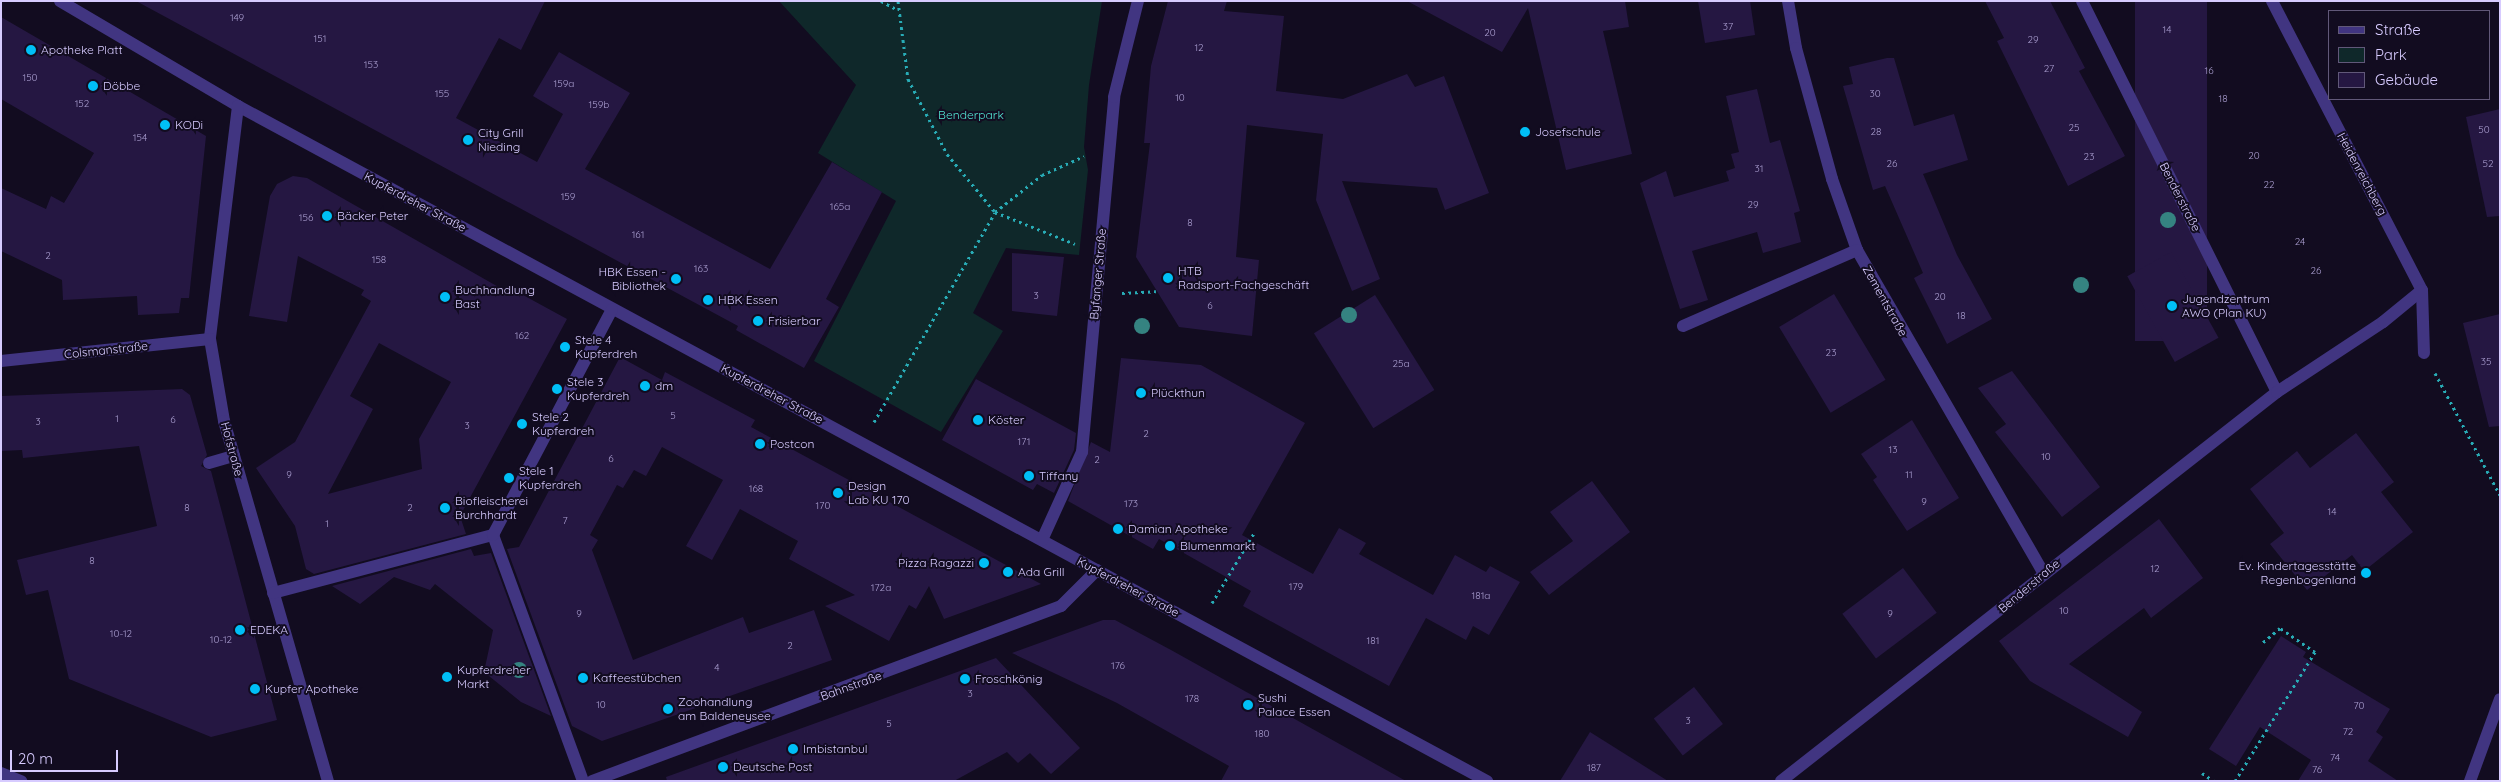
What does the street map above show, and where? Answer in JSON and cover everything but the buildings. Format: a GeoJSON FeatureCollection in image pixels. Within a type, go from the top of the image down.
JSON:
{"type":"FeatureCollection","features":[{"type":"Feature","properties":{"kind":"street","name":"Kupferdreher Straße"},"geometry":{"type":"LineString","coordinates":[[60,1],[238,106],[863,442],[1487,781]]}},
{"type":"Feature","properties":{"kind":"street","name":"Byfanger Straße"},"geometry":{"type":"LineString","coordinates":[[1042,540],[1082,452],[1114,96],[1138,1]]}},
{"type":"Feature","properties":{"kind":"street","name":"Zementstraße"},"geometry":{"type":"LineString","coordinates":[[1788,1],[1796,48],[1832,178],[1857,250],[2044,574]]}},
{"type":"Feature","properties":{"kind":"street","name":"Benderstraße"},"geometry":{"type":"LineString","coordinates":[[2082,1],[2277,392]]}},
{"type":"Feature","properties":{"kind":"street","name":"Heidenreichberg"},"geometry":{"type":"LineString","coordinates":[[2272,1],[2422,290],[2424,353]]}},
{"type":"Feature","properties":{"kind":"street","name":"Hofstraße"},"geometry":{"type":"LineString","coordinates":[[238,106],[210,340],[234,456],[328,781]]}},
{"type":"Feature","properties":{"kind":"street"},"geometry":{"type":"LineString","coordinates":[[1683,326],[1857,250]]}},
{"type":"Feature","properties":{"kind":"street","name":"Benderstraße"},"geometry":{"type":"LineString","coordinates":[[1781,781],[2277,392],[2383,322],[2422,290]]}},
{"type":"Feature","properties":{"kind":"street"},"geometry":{"type":"LineString","coordinates":[[273,593],[493,535],[612,308]]}},
{"type":"Feature","properties":{"kind":"street","name":"Colsmanstraße"},"geometry":{"type":"LineString","coordinates":[[1,361],[210,340]]}},
{"type":"Feature","properties":{"kind":"street"},"geometry":{"type":"LineString","coordinates":[[209,462],[234,456]]}},
{"type":"Feature","properties":{"kind":"street"},"geometry":{"type":"LineString","coordinates":[[493,535],[583,781]]}},
{"type":"Feature","properties":{"kind":"street","name":"Bahnstraße"},"geometry":{"type":"LineString","coordinates":[[592,781],[1062,606],[1096,570]]}},
{"type":"Feature","properties":{"kind":"street"},"geometry":{"type":"LineString","coordinates":[[2470,781],[2500,699]]}},
{"type":"Feature","properties":{"kind":"street"},"geometry":{"type":"LineString","coordinates":[[1,773],[21,781]]}},
{"type":"Feature","properties":{"kind":"path"},"geometry":{"type":"LineString","coordinates":[[881,1],[898,10]]}},
{"type":"Feature","properties":{"kind":"path"},"geometry":{"type":"LineString","coordinates":[[898,1],[908,79],[925,118],[947,154],[995,212],[1064,243],[1101,247]]}},
{"type":"Feature","properties":{"kind":"path"},"geometry":{"type":"LineString","coordinates":[[863,442],[995,212],[1042,175],[1086,156],[1109,154]]}},
{"type":"Feature","properties":{"kind":"path"},"geometry":{"type":"LineString","coordinates":[[1096,295],[1156,291]]}},
{"type":"Feature","properties":{"kind":"path"},"geometry":{"type":"LineString","coordinates":[[2424,353],[2500,495]]}},
{"type":"Feature","properties":{"kind":"path"},"geometry":{"type":"LineString","coordinates":[[1199,625],[1254,533]]}},
{"type":"Feature","properties":{"kind":"path"},"geometry":{"type":"LineString","coordinates":[[2235,781],[2316,652],[2280,628],[2261,644]]}},
{"type":"Feature","properties":{"kind":"path"},"geometry":{"type":"LineString","coordinates":[[2202,773],[2214,781]]}},
{"type":"Feature","properties":{"kind":"green space","name":"Benderpark"},"geometry":{"type":"Polygon","coordinates":[[[779,1],[1102,1],[1089,85],[1084,147],[1088,170],[1079,255],[1006,248],[973,313],[1003,331],[941,432],[814,361],[896,201],[818,153],[856,85],[779,1]]]}},
{"type":"Feature","properties":{"kind":"place","name":"Apotheke Platt"},"geometry":{"type":"Point","coordinates":[31,50]}},
{"type":"Feature","properties":{"kind":"place","name":"Döbbe"},"geometry":{"type":"Point","coordinates":[93,86]}},
{"type":"Feature","properties":{"kind":"place","name":"KODi"},"geometry":{"type":"Point","coordinates":[165,125]}},
{"type":"Feature","properties":{"kind":"place","name":"Josefschule"},"geometry":{"type":"Point","coordinates":[1525,132]}},
{"type":"Feature","properties":{"kind":"place","name":"City Grill Nieding"},"geometry":{"type":"Point","coordinates":[468,140]}},
{"type":"Feature","properties":{"kind":"place","name":"Bäcker Peter"},"geometry":{"type":"Point","coordinates":[327,216]}},
{"type":"Feature","properties":{"kind":"place","name":"HTB Radsport-Fachgeschäft"},"geometry":{"type":"Point","coordinates":[1168,278]}},
{"type":"Feature","properties":{"kind":"place","name":"HBK Essen - Bibliothek"},"geometry":{"type":"Point","coordinates":[676,279]}},
{"type":"Feature","properties":{"kind":"place","name":"Buchhandlung Bast"},"geometry":{"type":"Point","coordinates":[445,297]}},
{"type":"Feature","properties":{"kind":"place","name":"HBK Essen"},"geometry":{"type":"Point","coordinates":[708,300]}},
{"type":"Feature","properties":{"kind":"place","name":"Jugendzentrum AWO (Plan KU)"},"geometry":{"type":"Point","coordinates":[2172,306]}},
{"type":"Feature","properties":{"kind":"place","name":"Frisierbar"},"geometry":{"type":"Point","coordinates":[758,321]}},
{"type":"Feature","properties":{"kind":"place","name":"Stele 4 Kupferdreh"},"geometry":{"type":"Point","coordinates":[565,347]}},
{"type":"Feature","properties":{"kind":"place","name":"dm"},"geometry":{"type":"Point","coordinates":[645,386]}},
{"type":"Feature","properties":{"kind":"place","name":"Stele 3 Kupferdreh"},"geometry":{"type":"Point","coordinates":[557,389]}},
{"type":"Feature","properties":{"kind":"place","name":"Plückthun"},"geometry":{"type":"Point","coordinates":[1141,393]}},
{"type":"Feature","properties":{"kind":"place","name":"Köster"},"geometry":{"type":"Point","coordinates":[978,420]}},
{"type":"Feature","properties":{"kind":"place","name":"Stele 2 Kupferdreh"},"geometry":{"type":"Point","coordinates":[522,424]}},
{"type":"Feature","properties":{"kind":"place","name":"Postcon"},"geometry":{"type":"Point","coordinates":[760,444]}},
{"type":"Feature","properties":{"kind":"place","name":"Tiffany"},"geometry":{"type":"Point","coordinates":[1029,476]}},
{"type":"Feature","properties":{"kind":"place","name":"Stele 1 Kupferdreh"},"geometry":{"type":"Point","coordinates":[509,478]}},
{"type":"Feature","properties":{"kind":"place","name":"Design Lab KU 170"},"geometry":{"type":"Point","coordinates":[838,493]}},
{"type":"Feature","properties":{"kind":"place","name":"Biofleischerei Burchhardt"},"geometry":{"type":"Point","coordinates":[445,508]}},
{"type":"Feature","properties":{"kind":"place","name":"Damian Apotheke"},"geometry":{"type":"Point","coordinates":[1118,529]}},
{"type":"Feature","properties":{"kind":"place","name":"Blumenmarkt"},"geometry":{"type":"Point","coordinates":[1170,546]}},
{"type":"Feature","properties":{"kind":"place","name":"Pizza Ragazzi"},"geometry":{"type":"Point","coordinates":[984,563]}},
{"type":"Feature","properties":{"kind":"place","name":"Ada Grill"},"geometry":{"type":"Point","coordinates":[1008,572]}},
{"type":"Feature","properties":{"kind":"place","name":"Ev. Kindertagesstätte Regenbogenland"},"geometry":{"type":"Point","coordinates":[2366,573]}},
{"type":"Feature","properties":{"kind":"place","name":"EDEKA"},"geometry":{"type":"Point","coordinates":[240,630]}},
{"type":"Feature","properties":{"kind":"place","name":"Kupferdreher Markt"},"geometry":{"type":"Point","coordinates":[447,677]}},
{"type":"Feature","properties":{"kind":"place","name":"Kaffeestübchen"},"geometry":{"type":"Point","coordinates":[583,678]}},
{"type":"Feature","properties":{"kind":"place","name":"Froschkönig"},"geometry":{"type":"Point","coordinates":[965,679]}},
{"type":"Feature","properties":{"kind":"place","name":"Kupfer Apotheke"},"geometry":{"type":"Point","coordinates":[255,689]}},
{"type":"Feature","properties":{"kind":"place","name":"Sushi Palace Essen"},"geometry":{"type":"Point","coordinates":[1248,705]}},
{"type":"Feature","properties":{"kind":"place","name":"Zoohandlung am Baldeneysee"},"geometry":{"type":"Point","coordinates":[668,709]}},
{"type":"Feature","properties":{"kind":"place","name":"Imbistanbul"},"geometry":{"type":"Point","coordinates":[793,749]}},
{"type":"Feature","properties":{"kind":"place","name":"Deutsche Post"},"geometry":{"type":"Point","coordinates":[723,767]}}]}
